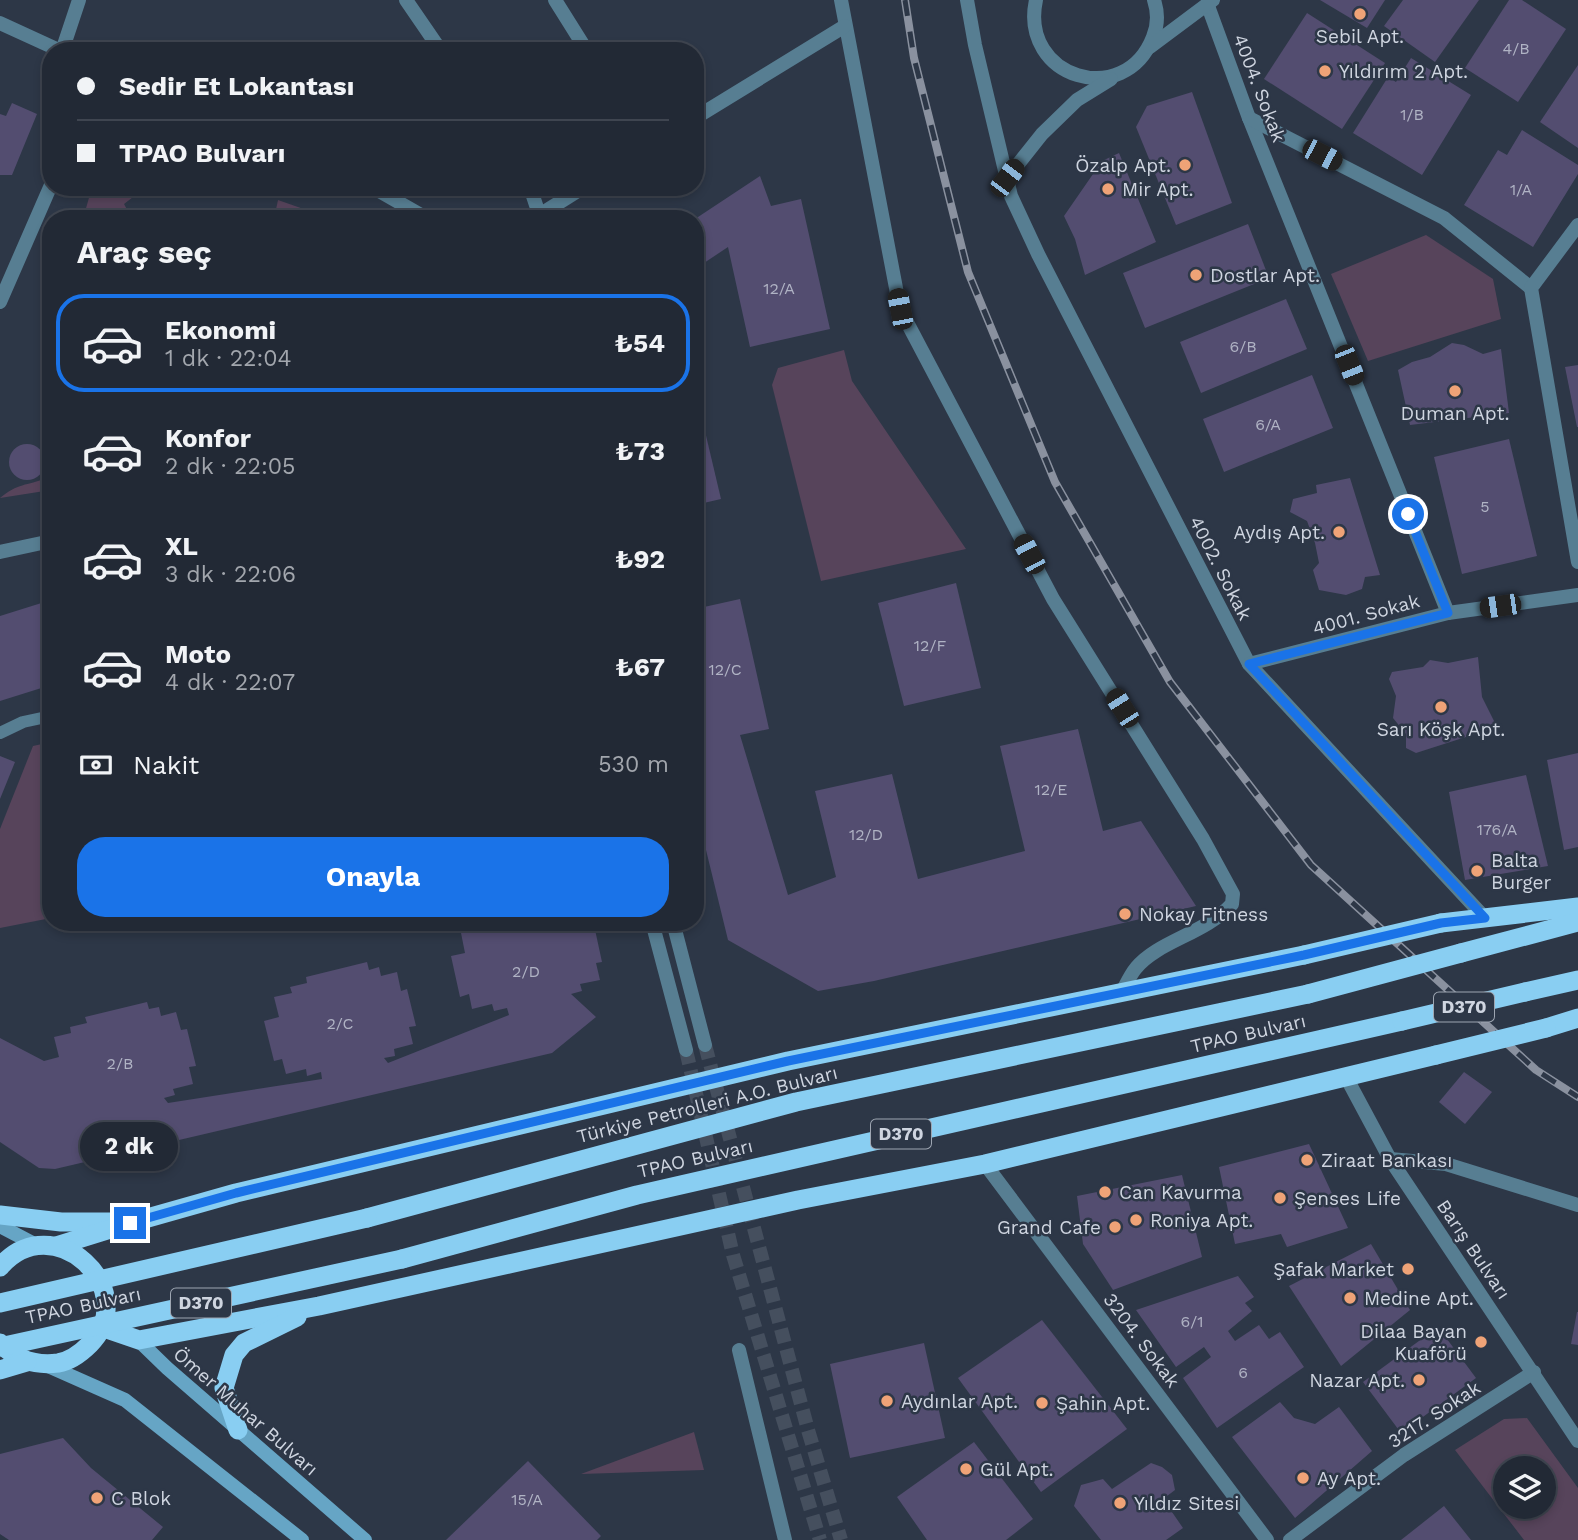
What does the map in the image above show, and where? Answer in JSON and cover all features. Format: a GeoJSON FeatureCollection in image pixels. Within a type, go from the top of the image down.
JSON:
{"type":"FeatureCollection","features":[{"type":"Feature","properties":{"kind":"highway"},"geometry":{"type":"LineString","coordinates":[[0,1267],[21,1251],[236,1193],[788,1061],[1304,955],[1441,923],[1578,907]]}},
{"type":"Feature","properties":{"kind":"highway","name":"Türkiye Petrolleri A.O. Bulvarı"},"geometry":{"type":"LineString","coordinates":[[367,1218],[796,1102],[1308,994],[1578,922]]}},
{"type":"Feature","properties":{"kind":"highway","name":"TPAO Bulvarı"},"geometry":{"type":"LineString","coordinates":[[0,1345],[402,1259],[637,1195],[1578,980]]}},
{"type":"Feature","properties":{"kind":"highway","name":"TPAO Bulvarı"},"geometry":{"type":"LineString","coordinates":[[101,1327],[139,1340],[319,1306],[798,1200],[985,1164],[1578,1018]]}},
{"type":"Feature","properties":{"kind":"highway"},"geometry":{"type":"LineString","coordinates":[[0,1215],[61,1222],[130,1223]]}},
{"type":"Feature","properties":{"kind":"highway","name":"TPAO Bulvarı"},"geometry":{"type":"LineString","coordinates":[[0,1303],[367,1218]]}},
{"type":"Feature","properties":{"kind":"highway"},"geometry":{"type":"LineString","coordinates":[[0,1370],[36,1363],[63,1362],[80,1354],[93,1341],[101,1327],[105,1307],[102,1286],[92,1267],[76,1254],[47,1246]]}},
{"type":"Feature","properties":{"kind":"highway"},"geometry":{"type":"LineString","coordinates":[[238,1430],[224,1388],[234,1355],[244,1343],[319,1306]]}},
{"type":"Feature","properties":{"kind":"highway"},"geometry":{"type":"LineString","coordinates":[[0,1345],[10,1353],[36,1363]]}},
{"type":"Feature","properties":{"kind":"main road"},"geometry":{"type":"LineString","coordinates":[[0,1226],[47,1246]]}},
{"type":"Feature","properties":{"kind":"main road","name":"Ömer Muhar Bulvarı"},"geometry":{"type":"LineString","coordinates":[[105,1307],[167,1368],[365,1540]]}},
{"type":"Feature","properties":{"kind":"main road"},"geometry":{"type":"LineString","coordinates":[[36,1363],[125,1401],[302,1540]]}},
{"type":"Feature","properties":{"kind":"street"},"geometry":{"type":"LineString","coordinates":[[65,42],[79,0]]}},
{"type":"Feature","properties":{"kind":"street"},"geometry":{"type":"LineString","coordinates":[[406,0],[435,42]]}},
{"type":"Feature","properties":{"kind":"street"},"geometry":{"type":"LineString","coordinates":[[555,0],[581,42]]}},
{"type":"Feature","properties":{"kind":"street"},"geometry":{"type":"LineString","coordinates":[[841,0],[900,309],[1053,599],[1203,839],[1233,894],[1232,904],[1223,915],[1165,947],[1136,967],[1122,992]]}},
{"type":"Feature","properties":{"kind":"street","name":"4002. Sokak"},"geometry":{"type":"LineString","coordinates":[[967,0],[975,45],[1012,196],[1038,254],[1249,664],[1485,918]]}},
{"type":"Feature","properties":{"kind":"street"},"geometry":{"type":"LineString","coordinates":[[1036,0],[1033,13],[1035,34],[1044,53],[1059,67],[1077,76],[1098,79],[1118,74]]}},
{"type":"Feature","properties":{"kind":"street"},"geometry":{"type":"LineString","coordinates":[[1149,48],[1156,29],[1157,9],[1154,0]]}},
{"type":"Feature","properties":{"kind":"street"},"geometry":{"type":"LineString","coordinates":[[1007,178],[1042,134],[1077,100],[1136,64],[1149,48],[1211,3]]}},
{"type":"Feature","properties":{"kind":"street","name":"4004. Sokak"},"geometry":{"type":"LineString","coordinates":[[1211,3],[1249,117],[1448,613]]}},
{"type":"Feature","properties":{"kind":"street"},"geometry":{"type":"LineString","coordinates":[[0,23],[42,42]]}},
{"type":"Feature","properties":{"kind":"street"},"geometry":{"type":"LineString","coordinates":[[704,112],[845,26]]}},
{"type":"Feature","properties":{"kind":"street"},"geometry":{"type":"LineString","coordinates":[[1249,117],[1444,218],[1531,288],[1578,562]]}},
{"type":"Feature","properties":{"kind":"street"},"geometry":{"type":"LineString","coordinates":[[0,302],[47,196]]}},
{"type":"Feature","properties":{"kind":"street"},"geometry":{"type":"LineString","coordinates":[[388,196],[412,210]]}},
{"type":"Feature","properties":{"kind":"street"},"geometry":{"type":"LineString","coordinates":[[547,210],[569,196]]}},
{"type":"Feature","properties":{"kind":"street"},"geometry":{"type":"LineString","coordinates":[[1531,288],[1578,225]]}},
{"type":"Feature","properties":{"kind":"street"},"geometry":{"type":"LineString","coordinates":[[0,552],[42,543]]}},
{"type":"Feature","properties":{"kind":"street","name":"4001. Sokak"},"geometry":{"type":"LineString","coordinates":[[1249,664],[1448,613],[1578,595]]}},
{"type":"Feature","properties":{"kind":"street"},"geometry":{"type":"LineString","coordinates":[[654,931],[686,1051]]}},
{"type":"Feature","properties":{"kind":"street"},"geometry":{"type":"LineString","coordinates":[[675,931],[705,1045]]}},
{"type":"Feature","properties":{"kind":"street","name":"Barış Bulvarı"},"geometry":{"type":"LineString","coordinates":[[1345,1075],[1390,1160],[1572,1425],[1578,1441]]}},
{"type":"Feature","properties":{"kind":"street"},"geometry":{"type":"LineString","coordinates":[[1390,1160],[1446,1164],[1578,1205]]}},
{"type":"Feature","properties":{"kind":"street","name":"3204. Sokak"},"geometry":{"type":"LineString","coordinates":[[985,1164],[1267,1540]]}},
{"type":"Feature","properties":{"kind":"street"},"geometry":{"type":"LineString","coordinates":[[739,1350],[785,1540]]}},
{"type":"Feature","properties":{"kind":"street","name":"3217. Sokak"},"geometry":{"type":"LineString","coordinates":[[1290,1540],[1405,1455],[1534,1372]]}},
{"type":"Feature","properties":{"kind":"lane"},"geometry":{"type":"LineString","coordinates":[[0,733],[23,722],[42,718]]}},
{"type":"Feature","properties":{"kind":"shaded area"},"geometry":{"type":"Polygon","coordinates":[[[89,196],[134,196],[124,204],[127,210],[86,210],[89,196]]]}},
{"type":"Feature","properties":{"kind":"shaded area"},"geometry":{"type":"Polygon","coordinates":[[[278,200],[306,210],[276,210],[278,200]]]}},
{"type":"Feature","properties":{"kind":"shaded area"},"geometry":{"type":"Polygon","coordinates":[[[1426,235],[1493,279],[1501,319],[1368,361],[1331,274],[1426,235]]]}},
{"type":"Feature","properties":{"kind":"shaded area"},"geometry":{"type":"Polygon","coordinates":[[[844,350],[852,381],[966,549],[821,581],[772,385],[778,368],[844,350]]]}},
{"type":"Feature","properties":{"kind":"shaded area"},"geometry":{"type":"Polygon","coordinates":[[[42,480],[42,491],[0,498],[17,487],[42,480]]]}},
{"type":"Feature","properties":{"kind":"shaded area"},"geometry":{"type":"Polygon","coordinates":[[[42,744],[42,920],[0,928],[0,829],[33,746],[42,744]]]}},
{"type":"Feature","properties":{"kind":"shaded area"},"geometry":{"type":"Polygon","coordinates":[[[1527,1418],[1555,1456],[1493,1456],[1493,1500],[1455,1450],[1504,1419],[1527,1418]]]}},
{"type":"Feature","properties":{"kind":"shaded area"},"geometry":{"type":"Polygon","coordinates":[[[694,1432],[704,1470],[581,1474],[694,1432]]]}},
{"type":"Feature","properties":{"kind":"shaded area"},"geometry":{"type":"Polygon","coordinates":[[[1556,1458],[1578,1488],[1578,1540],[1524,1540],[1508,1519],[1556,1519],[1556,1458]]]}},
{"type":"Feature","properties":{"kind":"building","name":"Sebil Apt."},"geometry":{"type":"Polygon","coordinates":[[[1320,0],[1385,0],[1367,28],[1320,0]]]}},
{"type":"Feature","properties":{"kind":"building"},"geometry":{"type":"Polygon","coordinates":[[[1403,0],[1479,0],[1435,62],[1384,26],[1403,0]]]}},
{"type":"Feature","properties":{"kind":"building"},"geometry":{"type":"Polygon","coordinates":[[[1509,0],[1522,0],[1566,29],[1518,102],[1465,68],[1509,0]]]}},
{"type":"Feature","properties":{"kind":"building","name":"Yıldırım 2 Apt."},"geometry":{"type":"Polygon","coordinates":[[[1307,13],[1385,63],[1342,129],[1264,79],[1307,13]]]}},
{"type":"Feature","properties":{"kind":"building"},"geometry":{"type":"Polygon","coordinates":[[[1411,58],[1471,95],[1422,175],[1353,133],[1388,77],[1396,82],[1411,58]]]}},
{"type":"Feature","properties":{"kind":"building"},"geometry":{"type":"Polygon","coordinates":[[[1578,65],[1578,148],[1540,122],[1578,65]]]}},
{"type":"Feature","properties":{"kind":"building","name":"Özalp Apt."},"geometry":{"type":"Polygon","coordinates":[[[1192,92],[1232,203],[1176,225],[1136,127],[1147,106],[1192,92]]]}},
{"type":"Feature","properties":{"kind":"building"},"geometry":{"type":"Polygon","coordinates":[[[12,103],[37,114],[12,175],[0,175],[0,114],[6,116],[12,103]]]}},
{"type":"Feature","properties":{"kind":"building"},"geometry":{"type":"Polygon","coordinates":[[[1522,130],[1578,165],[1578,174],[1533,247],[1464,205],[1498,150],[1507,155],[1522,130]]]}},
{"type":"Feature","properties":{"kind":"building","name":"Mir Apt."},"geometry":{"type":"Polygon","coordinates":[[[1119,153],[1156,242],[1085,275],[1075,239],[1064,216],[1102,161],[1119,153]]]}},
{"type":"Feature","properties":{"kind":"building"},"geometry":{"type":"Polygon","coordinates":[[[760,176],[771,206],[801,199],[830,329],[750,347],[728,247],[704,263],[704,213],[760,176]]]}},
{"type":"Feature","properties":{"kind":"building","name":"Dostlar Apt."},"geometry":{"type":"Polygon","coordinates":[[[1248,224],[1269,278],[1145,328],[1123,273],[1248,224]]]}},
{"type":"Feature","properties":{"kind":"building"},"geometry":{"type":"Polygon","coordinates":[[[1286,299],[1307,349],[1201,393],[1180,342],[1286,299]]]}},
{"type":"Feature","properties":{"kind":"building","name":"Duman Apt."},"geometry":{"type":"Polygon","coordinates":[[[1452,343],[1464,345],[1483,354],[1501,349],[1509,413],[1410,425],[1398,370],[1412,362],[1430,357],[1452,343]]]}},
{"type":"Feature","properties":{"kind":"building"},"geometry":{"type":"Polygon","coordinates":[[[1578,365],[1578,427],[1577,427],[1565,367],[1578,365]]]}},
{"type":"Feature","properties":{"kind":"building"},"geometry":{"type":"Polygon","coordinates":[[[1312,375],[1333,428],[1224,472],[1203,419],[1312,375]]]}},
{"type":"Feature","properties":{"kind":"building"},"geometry":{"type":"Polygon","coordinates":[[[704,427],[721,499],[704,503],[704,427]]]}},
{"type":"Feature","properties":{"kind":"building"},"geometry":{"type":"Polygon","coordinates":[[[1509,439],[1537,556],[1462,574],[1434,457],[1509,439]]]}},
{"type":"Feature","properties":{"kind":"building"},"geometry":{"type":"Polygon","coordinates":[[[27,444],[40,449],[40,475],[27,480],[14,475],[9,462],[14,449],[27,444]]]}},
{"type":"Feature","properties":{"kind":"building","name":"Aydış Apt."},"geometry":{"type":"Polygon","coordinates":[[[1350,478],[1380,575],[1365,577],[1362,589],[1346,595],[1319,590],[1313,570],[1319,563],[1307,521],[1290,512],[1293,499],[1317,493],[1316,485],[1350,478]]]}},
{"type":"Feature","properties":{"kind":"building"},"geometry":{"type":"Polygon","coordinates":[[[956,583],[981,688],[904,706],[878,603],[956,583]]]}},
{"type":"Feature","properties":{"kind":"building"},"geometry":{"type":"Polygon","coordinates":[[[740,599],[769,729],[740,735],[788,895],[836,877],[815,791],[892,774],[918,879],[1025,851],[1000,746],[1078,729],[1103,831],[1141,821],[1196,906],[874,981],[818,991],[728,940],[704,842],[704,607],[740,599]]]}},
{"type":"Feature","properties":{"kind":"building"},"geometry":{"type":"Polygon","coordinates":[[[42,603],[42,688],[0,701],[0,616],[42,603]]]}},
{"type":"Feature","properties":{"kind":"building","name":"Sarı Köşk Apt."},"geometry":{"type":"Polygon","coordinates":[[[1478,657],[1482,697],[1497,727],[1416,753],[1406,748],[1406,734],[1393,718],[1396,696],[1389,679],[1392,672],[1423,667],[1430,660],[1448,663],[1478,657]]]}},
{"type":"Feature","properties":{"kind":"building"},"geometry":{"type":"Polygon","coordinates":[[[1578,753],[1578,847],[1564,850],[1547,760],[1578,753]]]}},
{"type":"Feature","properties":{"kind":"building"},"geometry":{"type":"Polygon","coordinates":[[[0,756],[15,762],[0,799],[0,756]]]}},
{"type":"Feature","properties":{"kind":"building"},"geometry":{"type":"Polygon","coordinates":[[[1526,775],[1548,866],[1465,880],[1449,792],[1526,775]]]}},
{"type":"Feature","properties":{"kind":"building"},"geometry":{"type":"Polygon","coordinates":[[[595,931],[602,962],[596,963],[600,980],[580,984],[582,991],[571,994],[596,1017],[552,1053],[55,1169],[39,1168],[0,1142],[0,1038],[44,1061],[59,1057],[54,1037],[71,1033],[70,1027],[87,1023],[85,1017],[147,1002],[149,1009],[159,1007],[161,1016],[176,1012],[181,1030],[187,1029],[196,1066],[189,1067],[193,1084],[173,1089],[175,1095],[164,1098],[168,1103],[322,1079],[321,1072],[307,1076],[306,1069],[286,1074],[282,1059],[274,1061],[264,1021],[279,1017],[274,997],[292,993],[290,987],[307,983],[306,977],[367,962],[369,970],[379,967],[381,976],[397,972],[401,991],[407,989],[416,1026],[409,1027],[413,1044],[394,1049],[395,1056],[384,1058],[388,1063],[509,1015],[507,1008],[494,1011],[492,1004],[472,1009],[469,994],[460,997],[451,956],[465,953],[461,933],[595,931]]]}},
{"type":"Feature","properties":{"kind":"building"},"geometry":{"type":"Polygon","coordinates":[[[1464,1072],[1492,1092],[1465,1124],[1439,1102],[1464,1072]]]}},
{"type":"Feature","properties":{"kind":"building","name":"Şenses Life"},"geometry":{"type":"Polygon","coordinates":[[[1309,1144],[1348,1228],[1287,1247],[1281,1234],[1235,1244],[1219,1167],[1309,1144]]]}},
{"type":"Feature","properties":{"kind":"building","name":"Roniya Apt."},"geometry":{"type":"Polygon","coordinates":[[[1182,1175],[1202,1257],[1113,1290],[1083,1244],[1077,1196],[1182,1175]]]}},
{"type":"Feature","properties":{"kind":"building","name":"Medine Apt."},"geometry":{"type":"Polygon","coordinates":[[[1371,1244],[1410,1310],[1341,1366],[1289,1286],[1371,1244]]]}},
{"type":"Feature","properties":{"kind":"building"},"geometry":{"type":"Polygon","coordinates":[[[1238,1276],[1254,1297],[1245,1303],[1252,1311],[1228,1331],[1235,1341],[1259,1325],[1269,1339],[1280,1332],[1304,1367],[1217,1428],[1183,1378],[1211,1357],[1204,1347],[1176,1367],[1136,1310],[1238,1276]]]}},
{"type":"Feature","properties":{"kind":"building"},"geometry":{"type":"Polygon","coordinates":[[[1578,1312],[1578,1345],[1571,1344],[1578,1312]]]}},
{"type":"Feature","properties":{"kind":"building","name":"Şahin Apt."},"geometry":{"type":"Polygon","coordinates":[[[1042,1320],[1127,1429],[1041,1492],[958,1378],[1042,1320]]]}},
{"type":"Feature","properties":{"kind":"building","name":"Nazar Apt."},"geometry":{"type":"Polygon","coordinates":[[[1438,1327],[1476,1378],[1401,1433],[1363,1382],[1438,1327]]]}},
{"type":"Feature","properties":{"kind":"building","name":"Aydınlar Apt."},"geometry":{"type":"Polygon","coordinates":[[[924,1343],[945,1438],[850,1458],[830,1364],[924,1343]]]}},
{"type":"Feature","properties":{"kind":"building","name":"Ay Apt."},"geometry":{"type":"Polygon","coordinates":[[[1280,1402],[1294,1418],[1315,1424],[1339,1407],[1372,1451],[1295,1518],[1232,1437],[1280,1402]]]}},
{"type":"Feature","properties":{"kind":"building"},"geometry":{"type":"Polygon","coordinates":[[[63,1438],[91,1468],[163,1527],[152,1540],[9,1540],[0,1534],[0,1454],[63,1438]]]}},
{"type":"Feature","properties":{"kind":"building","name":"Gül Apt."},"geometry":{"type":"Polygon","coordinates":[[[974,1442],[1033,1519],[1006,1540],[927,1540],[897,1497],[974,1442]]]}},
{"type":"Feature","properties":{"kind":"building"},"geometry":{"type":"Polygon","coordinates":[[[528,1461],[601,1536],[597,1540],[446,1540],[528,1461]]]}},
{"type":"Feature","properties":{"kind":"building","name":"Yıldız Sitesi"},"geometry":{"type":"Polygon","coordinates":[[[1151,1463],[1172,1475],[1175,1490],[1163,1499],[1183,1528],[1166,1540],[1101,1540],[1074,1506],[1081,1485],[1103,1479],[1112,1489],[1151,1463]]]}},
{"type":"Feature","properties":{"kind":"building"},"geometry":{"type":"Polygon","coordinates":[[[1444,1506],[1471,1540],[1401,1540],[1444,1506]]]}},
{"type":"Feature","properties":{"kind":"tunnel"},"geometry":{"type":"LineString","coordinates":[[705,1045],[808,1430],[841,1540]]}},
{"type":"Feature","properties":{"kind":"tunnel"},"geometry":{"type":"LineString","coordinates":[[686,1050],[733,1255],[820,1540]]}},
{"type":"Feature","properties":{"kind":"railway"},"geometry":{"type":"LineString","coordinates":[[905,0],[914,58],[968,272],[1055,482],[1170,682],[1311,865],[1536,1070],[1578,1097]]}},
{"type":"Feature","properties":{"kind":"place","name":"Sebil Apt."},"geometry":{"type":"Point","coordinates":[1360,14]}},
{"type":"Feature","properties":{"kind":"place","name":"Yıldırım 2 Apt."},"geometry":{"type":"Point","coordinates":[1325,71]}},
{"type":"Feature","properties":{"kind":"place","name":"Özalp Apt."},"geometry":{"type":"Point","coordinates":[1185,165]}},
{"type":"Feature","properties":{"kind":"place","name":"Mir Apt."},"geometry":{"type":"Point","coordinates":[1108,189]}},
{"type":"Feature","properties":{"kind":"place","name":"Dostlar Apt."},"geometry":{"type":"Point","coordinates":[1196,275]}},
{"type":"Feature","properties":{"kind":"place","name":"Duman Apt."},"geometry":{"type":"Point","coordinates":[1455,391]}},
{"type":"Feature","properties":{"kind":"place","name":"Aydış Apt."},"geometry":{"type":"Point","coordinates":[1339,532]}},
{"type":"Feature","properties":{"kind":"place","name":"Sarı Köşk Apt."},"geometry":{"type":"Point","coordinates":[1441,707]}},
{"type":"Feature","properties":{"kind":"place","name":"Balta Burger"},"geometry":{"type":"Point","coordinates":[1477,871]}},
{"type":"Feature","properties":{"kind":"place","name":"Nokay Fitness"},"geometry":{"type":"Point","coordinates":[1125,914]}},
{"type":"Feature","properties":{"kind":"place","name":"Ziraat Bankası"},"geometry":{"type":"Point","coordinates":[1307,1160]}},
{"type":"Feature","properties":{"kind":"place","name":"Can Kavurma"},"geometry":{"type":"Point","coordinates":[1105,1192]}},
{"type":"Feature","properties":{"kind":"place","name":"Şenses Life"},"geometry":{"type":"Point","coordinates":[1280,1198]}},
{"type":"Feature","properties":{"kind":"place","name":"Roniya Apt."},"geometry":{"type":"Point","coordinates":[1136,1220]}},
{"type":"Feature","properties":{"kind":"place","name":"Grand Cafe"},"geometry":{"type":"Point","coordinates":[1115,1227]}},
{"type":"Feature","properties":{"kind":"place","name":"Şafak Market"},"geometry":{"type":"Point","coordinates":[1408,1269]}},
{"type":"Feature","properties":{"kind":"place","name":"Medine Apt."},"geometry":{"type":"Point","coordinates":[1350,1298]}},
{"type":"Feature","properties":{"kind":"place","name":"Dilaa Bayan Kuaförü"},"geometry":{"type":"Point","coordinates":[1481,1342]}},
{"type":"Feature","properties":{"kind":"place","name":"Nazar Apt."},"geometry":{"type":"Point","coordinates":[1419,1380]}},
{"type":"Feature","properties":{"kind":"place","name":"Aydınlar Apt."},"geometry":{"type":"Point","coordinates":[887,1401]}},
{"type":"Feature","properties":{"kind":"place","name":"Şahin Apt."},"geometry":{"type":"Point","coordinates":[1042,1403]}},
{"type":"Feature","properties":{"kind":"place","name":"Gül Apt."},"geometry":{"type":"Point","coordinates":[966,1469]}},
{"type":"Feature","properties":{"kind":"place","name":"Ay Apt."},"geometry":{"type":"Point","coordinates":[1303,1478]}},
{"type":"Feature","properties":{"kind":"place","name":"C Blok"},"geometry":{"type":"Point","coordinates":[97,1498]}},
{"type":"Feature","properties":{"kind":"place","name":"Yıldız Sitesi"},"geometry":{"type":"Point","coordinates":[1120,1503]}},
{"type":"Feature","properties":{"kind":"route"},"geometry":{"type":"LineString","coordinates":[[130,1223],[236,1193],[788,1061],[1304,955],[1441,923],[1485,918],[1249,664],[1448,613],[1408,514]]}}]}
